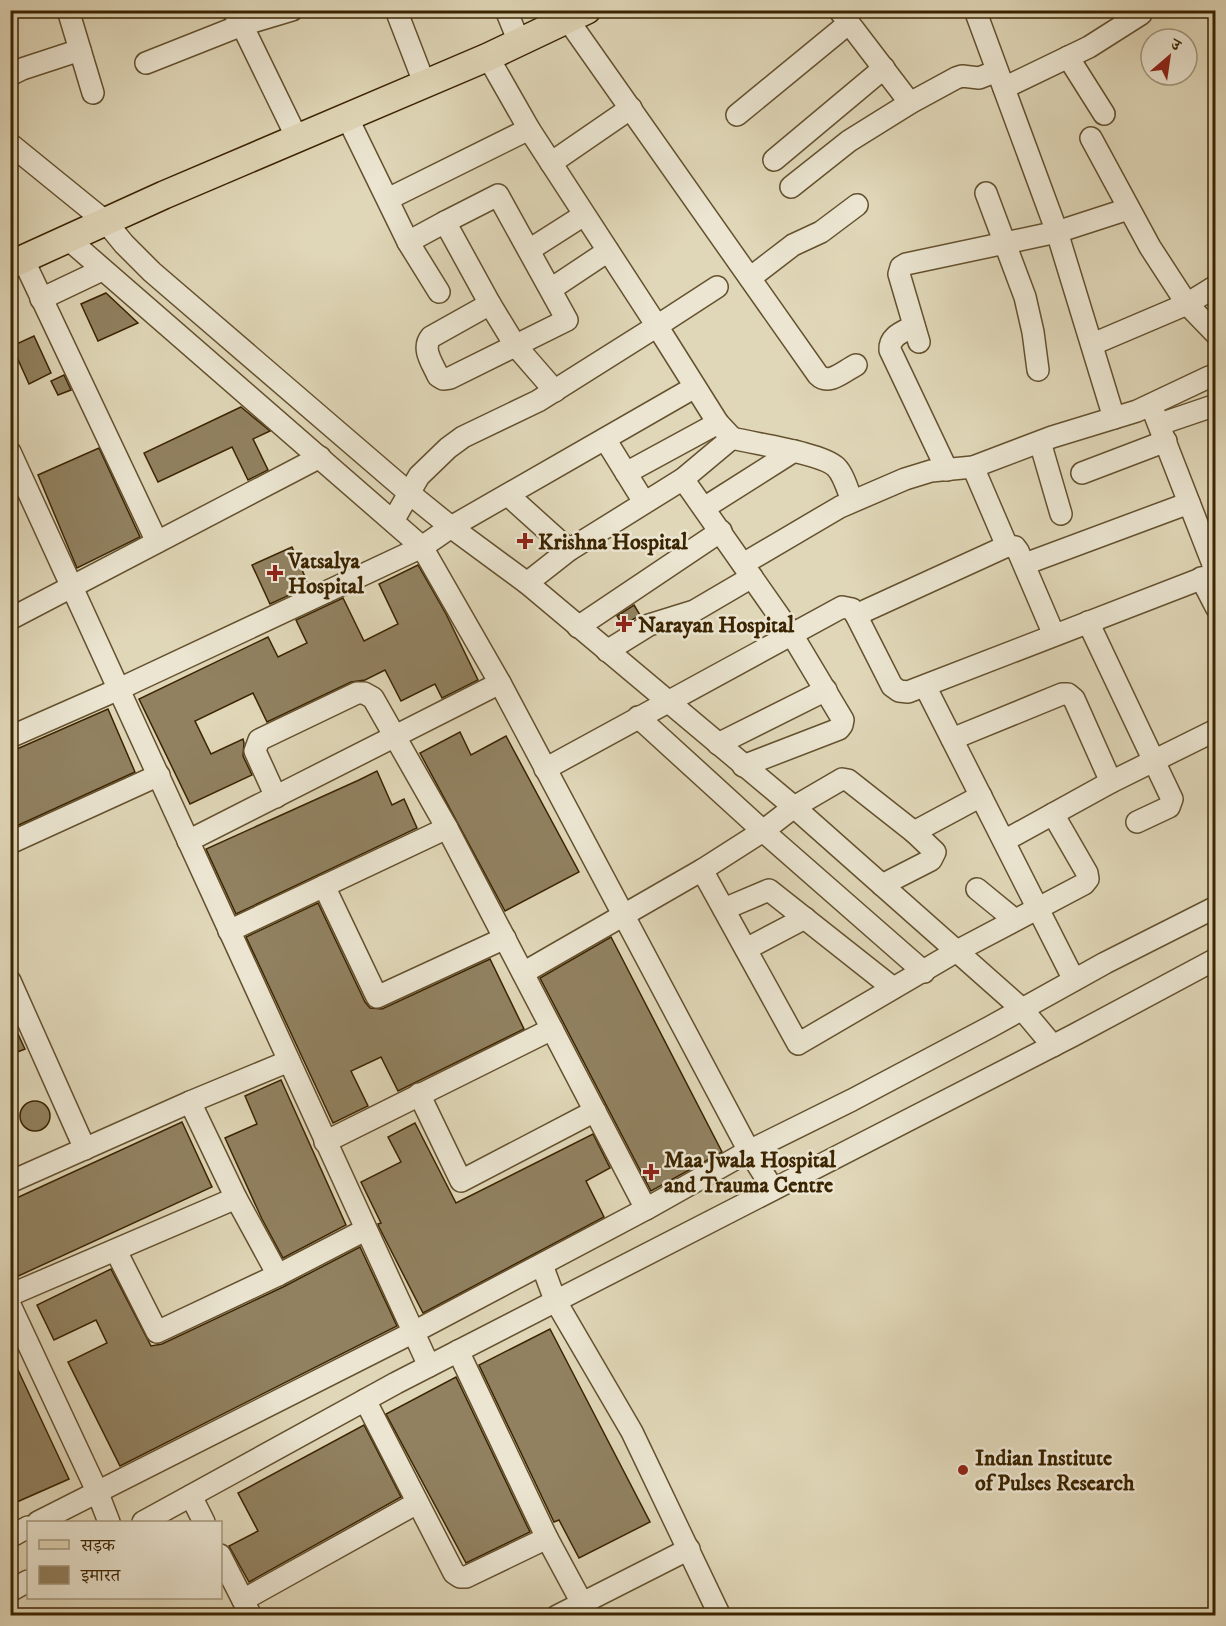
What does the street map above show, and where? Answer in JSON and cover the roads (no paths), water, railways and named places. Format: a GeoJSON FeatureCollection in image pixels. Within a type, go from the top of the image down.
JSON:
{"type":"FeatureCollection","features":[{"type":"Feature","properties":{"kind":"main road"},"geometry":{"type":"LineString","coordinates":[[17,262],[67,238],[488,57],[573,14]]}},
{"type":"Feature","properties":{"kind":"street"},"geometry":{"type":"LineString","coordinates":[[68,10],[93,93]]}},
{"type":"Feature","properties":{"kind":"street"},"geometry":{"type":"LineString","coordinates":[[146,63],[238,18],[292,10]]}},
{"type":"Feature","properties":{"kind":"street"},"geometry":{"type":"LineString","coordinates":[[396,10],[425,85]]}},
{"type":"Feature","properties":{"kind":"street"},"geometry":{"type":"LineString","coordinates":[[506,10],[519,42]]}},
{"type":"Feature","properties":{"kind":"street"},"geometry":{"type":"LineString","coordinates":[[975,10],[1057,232],[1114,418]]}},
{"type":"Feature","properties":{"kind":"street"},"geometry":{"type":"LineString","coordinates":[[573,14],[631,108],[823,380],[829,380],[855,365]]}},
{"type":"Feature","properties":{"kind":"street"},"geometry":{"type":"LineString","coordinates":[[791,187],[849,141],[956,78],[962,76],[1000,80],[1068,57],[1141,14]]}},
{"type":"Feature","properties":{"kind":"street"},"geometry":{"type":"LineString","coordinates":[[737,115],[844,17],[910,103]]}},
{"type":"Feature","properties":{"kind":"street"},"geometry":{"type":"LineString","coordinates":[[238,18],[297,138]]}},
{"type":"Feature","properties":{"kind":"street"},"geometry":{"type":"LineString","coordinates":[[10,75],[80,50]]}},
{"type":"Feature","properties":{"kind":"street"},"geometry":{"type":"LineString","coordinates":[[488,57],[529,129],[725,430],[828,462],[840,472],[852,501]]}},
{"type":"Feature","properties":{"kind":"street"},"geometry":{"type":"LineString","coordinates":[[1068,57],[1104,114]]}},
{"type":"Feature","properties":{"kind":"street"},"geometry":{"type":"LineString","coordinates":[[774,160],[884,68]]}},
{"type":"Feature","properties":{"kind":"street"},"geometry":{"type":"LineString","coordinates":[[551,163],[631,108]]}},
{"type":"Feature","properties":{"kind":"street"},"geometry":{"type":"LineString","coordinates":[[347,117],[408,242],[440,292]]}},
{"type":"Feature","properties":{"kind":"street"},"geometry":{"type":"LineString","coordinates":[[388,199],[529,129]]}},
{"type":"Feature","properties":{"kind":"street"},"geometry":{"type":"LineString","coordinates":[[1091,138],[1128,208],[1187,304],[1215,334]]}},
{"type":"Feature","properties":{"kind":"street"},"geometry":{"type":"LineString","coordinates":[[10,144],[106,222],[152,272],[409,493],[451,528],[527,583],[794,807],[1023,1009],[1053,1046]]}},
{"type":"Feature","properties":{"kind":"street"},"geometry":{"type":"LineString","coordinates":[[986,193],[1027,305],[1038,370]]}},
{"type":"Feature","properties":{"kind":"street"},"geometry":{"type":"LineString","coordinates":[[408,242],[498,195],[552,289],[567,320],[450,378],[443,379],[438,376],[426,348],[427,342],[431,337],[490,304]]}},
{"type":"Feature","properties":{"kind":"street"},"geometry":{"type":"LineString","coordinates":[[750,278],[793,245],[821,232],[857,205]]}},
{"type":"Feature","properties":{"kind":"street"},"geometry":{"type":"LineString","coordinates":[[947,470],[890,350],[893,338],[916,334],[899,274],[901,267],[906,264],[1057,232],[1128,208]]}},
{"type":"Feature","properties":{"kind":"street"},"geometry":{"type":"LineString","coordinates":[[529,250],[584,215]]}},
{"type":"Feature","properties":{"kind":"street"},"geometry":{"type":"LineString","coordinates":[[445,222],[515,345],[555,391]]}},
{"type":"Feature","properties":{"kind":"street"},"geometry":{"type":"LineString","coordinates":[[67,238],[422,546],[500,683],[749,1151],[773,1189]]}},
{"type":"Feature","properties":{"kind":"street"},"geometry":{"type":"LineString","coordinates":[[552,289],[608,251]]}},
{"type":"Feature","properties":{"kind":"street"},"geometry":{"type":"LineString","coordinates":[[17,262],[41,299],[157,542]]}},
{"type":"Feature","properties":{"kind":"street"},"geometry":{"type":"LineString","coordinates":[[41,299],[102,270]]}},
{"type":"Feature","properties":{"kind":"street"},"geometry":{"type":"LineString","coordinates":[[1093,344],[1187,304],[1215,286]]}},
{"type":"Feature","properties":{"kind":"street"},"geometry":{"type":"LineString","coordinates":[[393,521],[419,476],[436,458],[463,437],[555,391],[717,287]]}},
{"type":"Feature","properties":{"kind":"street"},"geometry":{"type":"LineString","coordinates":[[1082,473],[1159,423],[1209,377],[1215,379]]}},
{"type":"Feature","properties":{"kind":"street"},"geometry":{"type":"LineString","coordinates":[[10,737],[119,689],[422,546],[695,387]]}},
{"type":"Feature","properties":{"kind":"street"},"geometry":{"type":"LineString","coordinates":[[607,651],[649,626],[687,614],[822,516],[916,475],[973,467],[1114,418],[1159,423],[1215,405]]}},
{"type":"Feature","properties":{"kind":"street"},"geometry":{"type":"LineString","coordinates":[[1159,423],[1190,503],[1211,574],[1215,607]]}},
{"type":"Feature","properties":{"kind":"street"},"geometry":{"type":"LineString","coordinates":[[626,473],[725,430]]}},
{"type":"Feature","properties":{"kind":"street"},"geometry":{"type":"LineString","coordinates":[[527,583],[569,550],[683,478],[725,430]]}},
{"type":"Feature","properties":{"kind":"street"},"geometry":{"type":"LineString","coordinates":[[605,440],[644,502]]}},
{"type":"Feature","properties":{"kind":"street"},"geometry":{"type":"LineString","coordinates":[[1040,442],[1061,514]]}},
{"type":"Feature","properties":{"kind":"street"},"geometry":{"type":"LineString","coordinates":[[704,508],[794,451]]}},
{"type":"Feature","properties":{"kind":"street"},"geometry":{"type":"LineString","coordinates":[[10,452],[429,1366]]}},
{"type":"Feature","properties":{"kind":"street"},"geometry":{"type":"LineString","coordinates":[[10,619],[320,457]]}},
{"type":"Feature","properties":{"kind":"street"},"geometry":{"type":"LineString","coordinates":[[973,467],[1007,546]]}},
{"type":"Feature","properties":{"kind":"street"},"geometry":{"type":"LineString","coordinates":[[683,478],[791,633],[843,720],[839,729],[743,766]]}},
{"type":"Feature","properties":{"kind":"street"},"geometry":{"type":"LineString","coordinates":[[508,495],[569,550]]}},
{"type":"Feature","properties":{"kind":"street"},"geometry":{"type":"LineString","coordinates":[[1024,564],[1190,503]]}},
{"type":"Feature","properties":{"kind":"street"},"geometry":{"type":"LineString","coordinates":[[578,627],[721,531]]}},
{"type":"Feature","properties":{"kind":"street"},"geometry":{"type":"LineString","coordinates":[[856,615],[1007,546],[1015,547],[1018,551],[1054,635]]}},
{"type":"Feature","properties":{"kind":"street"},"geometry":{"type":"LineString","coordinates":[[545,769],[842,607],[852,609],[856,615],[892,686],[899,691],[908,692],[1211,574]]}},
{"type":"Feature","properties":{"kind":"street"},"geometry":{"type":"LineString","coordinates":[[1088,622],[1172,799],[1169,807],[1137,822]]}},
{"type":"Feature","properties":{"kind":"street"},"geometry":{"type":"LineString","coordinates":[[188,841],[500,683]]}},
{"type":"Feature","properties":{"kind":"street"},"geometry":{"type":"LineString","coordinates":[[925,686],[1074,980]]}},
{"type":"Feature","properties":{"kind":"street"},"geometry":{"type":"LineString","coordinates":[[718,744],[826,690]]}},
{"type":"Feature","properties":{"kind":"street"},"geometry":{"type":"LineString","coordinates":[[276,796],[255,751],[259,740],[357,693],[364,693],[373,698],[447,828],[646,1209]]}},
{"type":"Feature","properties":{"kind":"street"},"geometry":{"type":"LineString","coordinates":[[952,739],[1062,694],[1068,694],[1074,699],[1111,783]]}},
{"type":"Feature","properties":{"kind":"street"},"geometry":{"type":"LineString","coordinates":[[638,717],[763,831],[924,972]]}},
{"type":"Feature","properties":{"kind":"street"},"geometry":{"type":"LineString","coordinates":[[1004,841],[1215,730]]}},
{"type":"Feature","properties":{"kind":"street"},"geometry":{"type":"LineString","coordinates":[[10,843],[159,776]]}},
{"type":"Feature","properties":{"kind":"street"},"geometry":{"type":"LineString","coordinates":[[523,974],[702,870],[763,831],[794,807],[842,779],[848,780],[914,832],[935,852],[931,860],[882,885]]}},
{"type":"Feature","properties":{"kind":"street"},"geometry":{"type":"LineString","coordinates":[[914,832],[981,796]]}},
{"type":"Feature","properties":{"kind":"street"},"geometry":{"type":"LineString","coordinates":[[702,870],[798,1044],[957,951],[1084,884],[1088,879],[1087,873],[1053,814]]}},
{"type":"Feature","properties":{"kind":"street"},"geometry":{"type":"LineString","coordinates":[[229,931],[447,828]]}},
{"type":"Feature","properties":{"kind":"street"},"geometry":{"type":"LineString","coordinates":[[324,886],[377,997],[505,938]]}},
{"type":"Feature","properties":{"kind":"street"},"geometry":{"type":"LineString","coordinates":[[977,889],[1015,920]]}},
{"type":"Feature","properties":{"kind":"street"},"geometry":{"type":"LineString","coordinates":[[724,909],[769,890],[893,988]]}},
{"type":"Feature","properties":{"kind":"street"},"geometry":{"type":"LineString","coordinates":[[40,1521],[412,1333],[646,1209],[749,1151],[852,1100],[1215,907]]}},
{"type":"Feature","properties":{"kind":"street"},"geometry":{"type":"LineString","coordinates":[[746,948],[805,918]]}},
{"type":"Feature","properties":{"kind":"street"},"geometry":{"type":"LineString","coordinates":[[145,1521],[429,1366],[1053,1046],[1215,959]]}},
{"type":"Feature","properties":{"kind":"street"},"geometry":{"type":"LineString","coordinates":[[10,981],[85,1149]]}},
{"type":"Feature","properties":{"kind":"street"},"geometry":{"type":"LineString","coordinates":[[325,1142],[552,1029]]}},
{"type":"Feature","properties":{"kind":"street"},"geometry":{"type":"LineString","coordinates":[[10,1182],[289,1061]]}},
{"type":"Feature","properties":{"kind":"street"},"geometry":{"type":"LineString","coordinates":[[419,1094],[461,1180],[595,1111]]}},
{"type":"Feature","properties":{"kind":"street"},"geometry":{"type":"LineString","coordinates":[[190,1102],[236,1198],[278,1275]]}},
{"type":"Feature","properties":{"kind":"street"},"geometry":{"type":"LineString","coordinates":[[10,1295],[236,1198]]}},
{"type":"Feature","properties":{"kind":"street"},"geometry":{"type":"LineString","coordinates":[[116,1251],[157,1332],[278,1275],[365,1230]]}},
{"type":"Feature","properties":{"kind":"street"},"geometry":{"type":"LineString","coordinates":[[542,1265],[555,1300],[632,1432],[720,1616]]}},
{"type":"Feature","properties":{"kind":"street"},"geometry":{"type":"LineString","coordinates":[[10,1305],[97,1491],[109,1521]]}},
{"type":"Feature","properties":{"kind":"street"},"geometry":{"type":"LineString","coordinates":[[458,1351],[547,1538],[582,1603]]}},
{"type":"Feature","properties":{"kind":"street"},"geometry":{"type":"LineString","coordinates":[[365,1400],[454,1573],[460,1577],[466,1577],[547,1538]]}},
{"type":"Feature","properties":{"kind":"street"},"geometry":{"type":"LineString","coordinates":[[191,1496],[204,1521]]}},
{"type":"Feature","properties":{"kind":"street"},"geometry":{"type":"LineString","coordinates":[[222,1559],[247,1608],[417,1503]]}},
{"type":"Feature","properties":{"kind":"street"},"geometry":{"type":"LineString","coordinates":[[10,1537],[27,1528]]}},
{"type":"Feature","properties":{"kind":"street"},"geometry":{"type":"LineString","coordinates":[[557,1616],[689,1549]]}},
{"type":"Feature","properties":{"kind":"street"},"geometry":{"type":"LineString","coordinates":[[10,1591],[27,1582]]}},
{"type":"Feature","properties":{"kind":"place","name":"Krishna Hospital"},"geometry":{"type":"Point","coordinates":[525,541]}},
{"type":"Feature","properties":{"kind":"place","name":"Vatsalya Hospital"},"geometry":{"type":"Point","coordinates":[275,573]}},
{"type":"Feature","properties":{"kind":"place","name":"Narayan Hospital"},"geometry":{"type":"Point","coordinates":[624,624]}},
{"type":"Feature","properties":{"kind":"place","name":"Maa Jwala Hospital and Trauma Centre"},"geometry":{"type":"Point","coordinates":[651,1172]}},
{"type":"Feature","properties":{"kind":"place","name":"Indian Institute of Pulses Research"},"geometry":{"type":"Point","coordinates":[963,1470]}}]}
